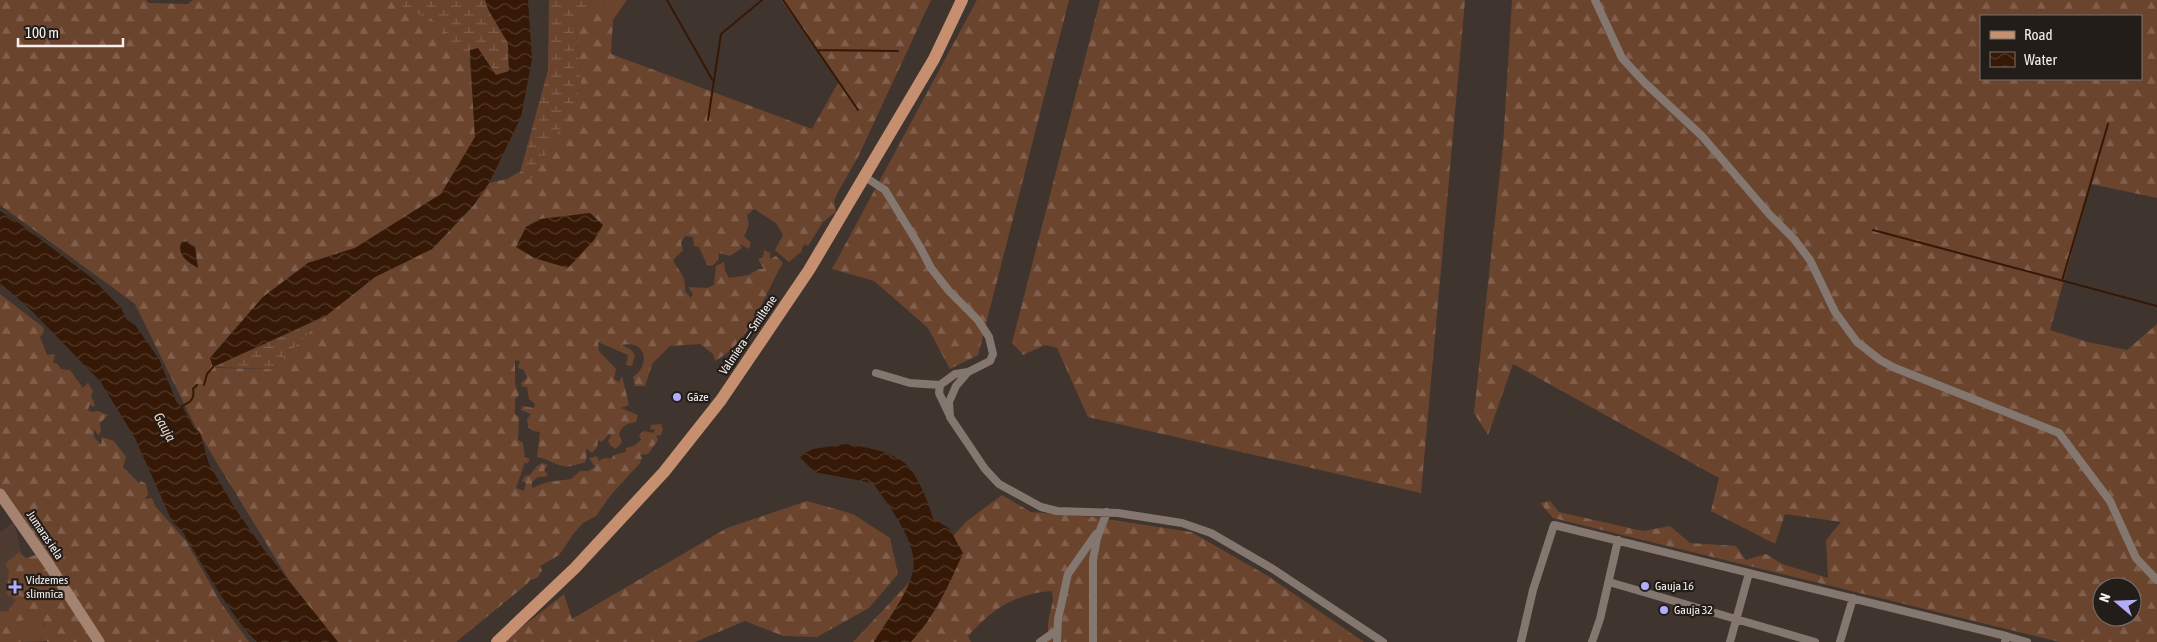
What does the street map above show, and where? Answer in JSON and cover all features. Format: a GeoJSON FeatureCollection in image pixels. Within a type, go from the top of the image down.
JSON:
{"type":"FeatureCollection","features":[{"type":"Feature","properties":{"kind":"main road","name":"Valmiera — Smiltene"},"geometry":{"type":"LineString","coordinates":[[496,642],[575,568],[664,472],[721,400],[809,270],[934,59],[962,0]]}},
{"type":"Feature","properties":{"kind":"street"},"geometry":{"type":"LineString","coordinates":[[1595,0],[1622,58],[1645,83],[1702,136],[1769,214],[1794,239],[1810,260],[1836,312],[1857,342],[1880,360],[1895,368],[2059,434],[2110,502],[2136,558],[2157,580]]}},
{"type":"Feature","properties":{"kind":"street"},"geometry":{"type":"LineString","coordinates":[[865,177],[885,190],[916,239],[931,268],[949,291],[978,320],[989,337],[993,354],[990,360],[968,372],[955,374],[940,385],[910,384],[876,373]]}},
{"type":"Feature","properties":{"kind":"street"},"geometry":{"type":"LineString","coordinates":[[950,417],[949,402],[956,386],[968,372]]}},
{"type":"Feature","properties":{"kind":"street"},"geometry":{"type":"LineString","coordinates":[[940,385],[939,393],[950,417],[985,470],[999,484],[1011,492],[1041,507],[1057,511],[1107,512],[1182,523],[1212,533],[1273,569],[1383,642]]}},
{"type":"Feature","properties":{"kind":"street","name":"Jumaras iela"},"geometry":{"type":"LineString","coordinates":[[0,494],[43,555],[99,642]]}},
{"type":"Feature","properties":{"kind":"street"},"geometry":{"type":"LineString","coordinates":[[1093,642],[1093,560],[1101,527],[1107,512]]}},
{"type":"Feature","properties":{"kind":"street"},"geometry":{"type":"LineString","coordinates":[[1521,642],[1533,590],[1554,525],[1854,599],[2005,639],[2027,642]]}},
{"type":"Feature","properties":{"kind":"street"},"geometry":{"type":"LineString","coordinates":[[1057,642],[1056,631],[1063,590],[1068,574],[1101,527]]}},
{"type":"Feature","properties":{"kind":"street"},"geometry":{"type":"LineString","coordinates":[[1592,642],[1609,582],[1618,540]]}},
{"type":"Feature","properties":{"kind":"street"},"geometry":{"type":"LineString","coordinates":[[1730,642],[1749,573]]}},
{"type":"Feature","properties":{"kind":"street"},"geometry":{"type":"LineString","coordinates":[[1609,582],[1815,642]]}},
{"type":"Feature","properties":{"kind":"street"},"geometry":{"type":"LineString","coordinates":[[1841,642],[1854,599]]}},
{"type":"Feature","properties":{"kind":"street"},"geometry":{"type":"LineString","coordinates":[[1040,642],[1056,631]]}},
{"type":"Feature","properties":{"kind":"shaded area","name":"Vidzemes slimnīca"},"geometry":{"type":"Polygon","coordinates":[[[14,522],[43,642],[0,642],[0,532],[14,522]]]}},
{"type":"Feature","properties":{"kind":"green space"},"geometry":{"type":"Polygon","coordinates":[[[0,0],[146,0],[149,3],[188,4],[193,0],[461,0],[453,46],[470,62],[475,137],[441,194],[355,248],[308,263],[263,297],[210,358],[216,368],[272,369],[327,315],[375,277],[432,249],[473,206],[489,183],[507,179],[536,162],[581,82],[575,22],[593,8],[589,0],[602,0],[613,20],[611,54],[812,129],[839,81],[781,0],[931,0],[858,157],[838,192],[834,201],[836,212],[823,222],[808,246],[804,244],[801,252],[789,262],[775,250],[783,235],[776,223],[754,209],[747,215],[749,224],[744,236],[751,243],[749,249],[740,244],[742,248],[730,256],[719,253],[718,260],[712,266],[707,265],[699,247],[694,246],[693,237],[685,236],[681,243],[683,250],[673,260],[683,278],[685,291],[691,298],[693,294],[688,287],[707,288],[714,285],[716,266],[724,262],[725,271],[729,278],[749,275],[758,269],[764,269],[758,259],[763,257],[764,250],[770,253],[770,259],[776,256],[783,263],[748,330],[739,342],[715,361],[713,354],[700,344],[670,346],[652,364],[645,386],[635,386],[633,377],[642,366],[644,360],[641,350],[637,346],[630,344],[621,345],[630,349],[635,355],[632,366],[626,365],[628,355],[598,342],[599,351],[616,369],[614,379],[619,382],[622,376],[629,405],[621,408],[638,415],[636,422],[622,428],[619,434],[622,442],[616,449],[608,441],[611,436],[609,434],[602,442],[598,440],[597,447],[592,453],[586,448],[586,459],[583,463],[573,466],[562,466],[537,457],[540,432],[533,431],[528,427],[527,419],[531,414],[521,410],[522,406],[534,408],[535,404],[529,399],[527,387],[522,386],[521,383],[527,378],[524,370],[518,368],[520,361],[515,360],[515,384],[519,395],[515,399],[515,414],[519,417],[518,440],[523,443],[525,458],[530,459],[527,464],[525,462],[516,488],[524,491],[526,483],[522,481],[525,476],[530,475],[542,463],[548,465],[544,470],[548,475],[538,477],[532,482],[532,488],[548,482],[571,479],[580,471],[588,471],[595,467],[589,458],[597,456],[599,461],[604,458],[611,459],[614,455],[626,452],[626,448],[634,446],[641,440],[639,435],[644,431],[653,433],[655,430],[650,429],[651,425],[661,424],[663,429],[661,435],[656,436],[658,440],[648,454],[640,455],[642,458],[640,463],[610,496],[596,516],[583,523],[559,555],[540,566],[542,571],[537,578],[530,580],[456,642],[335,642],[288,579],[197,430],[135,304],[0,205],[0,0]]]}},
{"type":"Feature","properties":{"kind":"green space"},"geometry":{"type":"Polygon","coordinates":[[[389,0],[485,0],[489,11],[508,43],[509,71],[496,75],[470,50],[470,62],[453,46],[438,23],[389,0]]]}},
{"type":"Feature","properties":{"kind":"green space"},"geometry":{"type":"Polygon","coordinates":[[[549,0],[589,0],[593,8],[575,22],[581,82],[575,103],[532,179],[518,180],[548,70],[549,0]]]}},
{"type":"Feature","properties":{"kind":"green space"},"geometry":{"type":"Polygon","coordinates":[[[602,0],[627,0],[613,20],[602,0]]]}},
{"type":"Feature","properties":{"kind":"green space"},"geometry":{"type":"Polygon","coordinates":[[[977,0],[1069,0],[978,355],[950,369],[928,328],[874,281],[832,269],[977,0]]]}},
{"type":"Feature","properties":{"kind":"green space"},"geometry":{"type":"Polygon","coordinates":[[[1100,0],[1465,0],[1421,493],[1088,417],[1057,348],[1045,345],[1023,355],[1012,343],[1100,0]]]}},
{"type":"Feature","properties":{"kind":"green space"},"geometry":{"type":"Polygon","coordinates":[[[1512,0],[2157,0],[2157,198],[2091,184],[2050,330],[2088,342],[2127,350],[2157,324],[2157,642],[2060,642],[1553,518],[1540,503],[1550,501],[1559,512],[1643,531],[1670,526],[1690,543],[1736,546],[1746,560],[1766,554],[1782,564],[1828,578],[1826,540],[1841,522],[1785,514],[1775,544],[1711,511],[1719,478],[1513,364],[1488,435],[1474,413],[1503,145],[1512,0]]]}},
{"type":"Feature","properties":{"kind":"green space"},"geometry":{"type":"Polygon","coordinates":[[[0,294],[44,328],[40,337],[47,355],[55,354],[53,363],[58,364],[61,369],[70,370],[83,388],[88,383],[93,391],[91,396],[95,405],[93,407],[90,404],[88,410],[108,415],[100,423],[101,432],[98,435],[94,429],[94,437],[101,445],[102,437],[114,441],[126,457],[123,467],[139,483],[141,481],[146,484],[148,494],[145,499],[152,498],[155,506],[186,541],[221,603],[249,642],[100,642],[47,559],[51,554],[46,556],[35,534],[30,533],[26,528],[27,522],[23,521],[0,488],[0,294]]]}},
{"type":"Feature","properties":{"kind":"green space"},"geometry":{"type":"Polygon","coordinates":[[[327,315],[272,369],[213,367],[299,329],[327,315]]]}},
{"type":"Feature","properties":{"kind":"green space"},"geometry":{"type":"Polygon","coordinates":[[[1002,495],[1031,512],[1093,517],[1191,532],[1268,576],[1364,642],[1048,642],[1048,622],[1053,600],[1052,591],[1027,595],[1005,604],[986,618],[968,636],[971,642],[853,642],[967,521],[1002,495]]]}},
{"type":"Feature","properties":{"kind":"green space"},"geometry":{"type":"Polygon","coordinates":[[[807,501],[853,514],[890,538],[898,574],[869,608],[817,637],[783,636],[745,621],[695,642],[503,642],[564,594],[572,619],[727,528],[807,501]]]}},
{"type":"Feature","properties":{"kind":"green space"},"geometry":{"type":"Polygon","coordinates":[[[19,552],[26,558],[39,554],[74,605],[80,622],[86,629],[92,642],[47,642],[44,623],[36,622],[27,606],[28,619],[10,623],[21,642],[0,642],[0,611],[7,612],[16,600],[6,594],[9,572],[5,564],[19,552]]]}},
{"type":"Feature","properties":{"kind":"green space"},"geometry":{"type":"Polygon","coordinates":[[[34,603],[51,641],[18,642],[6,616],[34,603]]]}},
{"type":"Feature","properties":{"kind":"water"},"geometry":{"type":"Polygon","coordinates":[[[485,0],[528,0],[532,59],[521,117],[489,183],[473,206],[432,249],[375,277],[327,315],[213,367],[210,358],[263,297],[308,263],[355,248],[441,194],[475,137],[470,50],[478,48],[496,75],[509,71],[508,43],[489,11],[485,0]]]}},
{"type":"Feature","properties":{"kind":"water","name":"Gauja"},"geometry":{"type":"Polygon","coordinates":[[[0,211],[92,278],[121,308],[127,320],[135,325],[159,359],[177,403],[182,406],[194,428],[200,432],[209,464],[234,507],[262,547],[338,642],[257,642],[246,630],[217,589],[182,531],[172,521],[135,438],[100,381],[28,307],[0,283],[0,211]]]}},
{"type":"Feature","properties":{"kind":"water"},"geometry":{"type":"Polygon","coordinates":[[[590,213],[603,225],[594,240],[568,268],[534,258],[516,247],[526,227],[540,219],[590,213]]]}},
{"type":"Feature","properties":{"kind":"water"},"geometry":{"type":"Polygon","coordinates":[[[187,241],[195,247],[198,268],[187,261],[182,255],[181,242],[187,241]]]}},
{"type":"Feature","properties":{"kind":"water"},"geometry":{"type":"Polygon","coordinates":[[[846,444],[882,452],[896,457],[907,465],[921,487],[933,519],[949,528],[963,553],[934,611],[911,642],[874,642],[902,598],[913,571],[914,560],[911,549],[907,537],[894,513],[873,483],[814,472],[799,456],[813,449],[846,444]]]}},
{"type":"Feature","properties":{"kind":"waterway"},"geometry":{"type":"LineString","coordinates":[[667,0],[713,81]]}},
{"type":"Feature","properties":{"kind":"waterway"},"geometry":{"type":"LineString","coordinates":[[708,120],[721,34],[762,0]]}},
{"type":"Feature","properties":{"kind":"waterway"},"geometry":{"type":"LineString","coordinates":[[783,0],[858,110]]}},
{"type":"Feature","properties":{"kind":"waterway"},"geometry":{"type":"LineString","coordinates":[[817,50],[898,51]]}},
{"type":"Feature","properties":{"kind":"waterway"},"geometry":{"type":"LineString","coordinates":[[2062,281],[2108,124]]}},
{"type":"Feature","properties":{"kind":"waterway"},"geometry":{"type":"LineString","coordinates":[[1873,230],[2157,306]]}},
{"type":"Feature","properties":{"kind":"waterway"},"geometry":{"type":"LineString","coordinates":[[204,385],[207,374],[213,367]]}},
{"type":"Feature","properties":{"kind":"waterway"},"geometry":{"type":"LineString","coordinates":[[182,406],[191,400],[193,389],[197,385]]}},
{"type":"Feature","properties":{"kind":"place","name":"Gāze"},"geometry":{"type":"Point","coordinates":[677,397]}},
{"type":"Feature","properties":{"kind":"place","name":"Gauja 16"},"geometry":{"type":"Point","coordinates":[1645,586]}},
{"type":"Feature","properties":{"kind":"place","name":"Vidzemes slimnīca"},"geometry":{"type":"Point","coordinates":[15,587]}},
{"type":"Feature","properties":{"kind":"place","name":"Gauja 32"},"geometry":{"type":"Point","coordinates":[1664,610]}}]}
